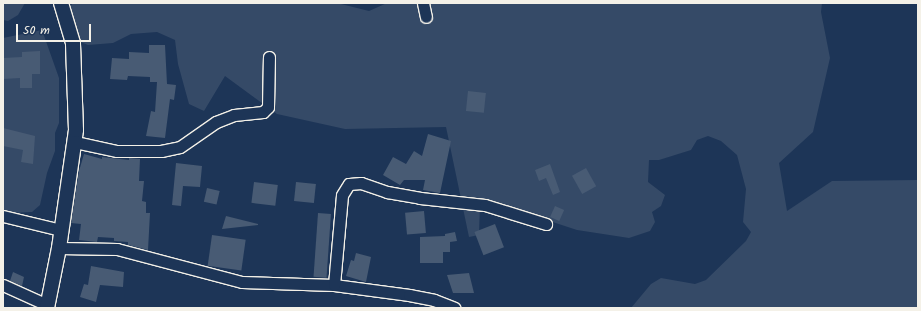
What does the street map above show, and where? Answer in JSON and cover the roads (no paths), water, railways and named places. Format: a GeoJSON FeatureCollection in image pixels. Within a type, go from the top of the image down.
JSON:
{"type":"FeatureCollection","features":[{"type":"Feature","properties":{"kind":"main road"},"geometry":{"type":"LineString","coordinates":[[47,306],[59,248],[75,142],[73,43],[61,3]]}},
{"type":"Feature","properties":{"kind":"street"},"geometry":{"type":"LineString","coordinates":[[423,3],[426,17]]}},
{"type":"Feature","properties":{"kind":"street"},"geometry":{"type":"LineString","coordinates":[[75,142],[117,151],[161,151],[180,147],[216,122],[234,115],[263,112],[268,107],[269,57]]}},
{"type":"Feature","properties":{"kind":"street"},"geometry":{"type":"LineString","coordinates":[[334,285],[342,195],[349,184],[361,183],[387,192],[420,198],[485,205],[546,224]]}},
{"type":"Feature","properties":{"kind":"street"},"geometry":{"type":"LineString","coordinates":[[3,216],[61,230]]}},
{"type":"Feature","properties":{"kind":"street"},"geometry":{"type":"LineString","coordinates":[[59,248],[117,249],[242,282],[334,285],[409,295],[434,300],[455,308]]}},
{"type":"Feature","properties":{"kind":"street"},"geometry":{"type":"LineString","coordinates":[[3,285],[47,306]]}}]}
